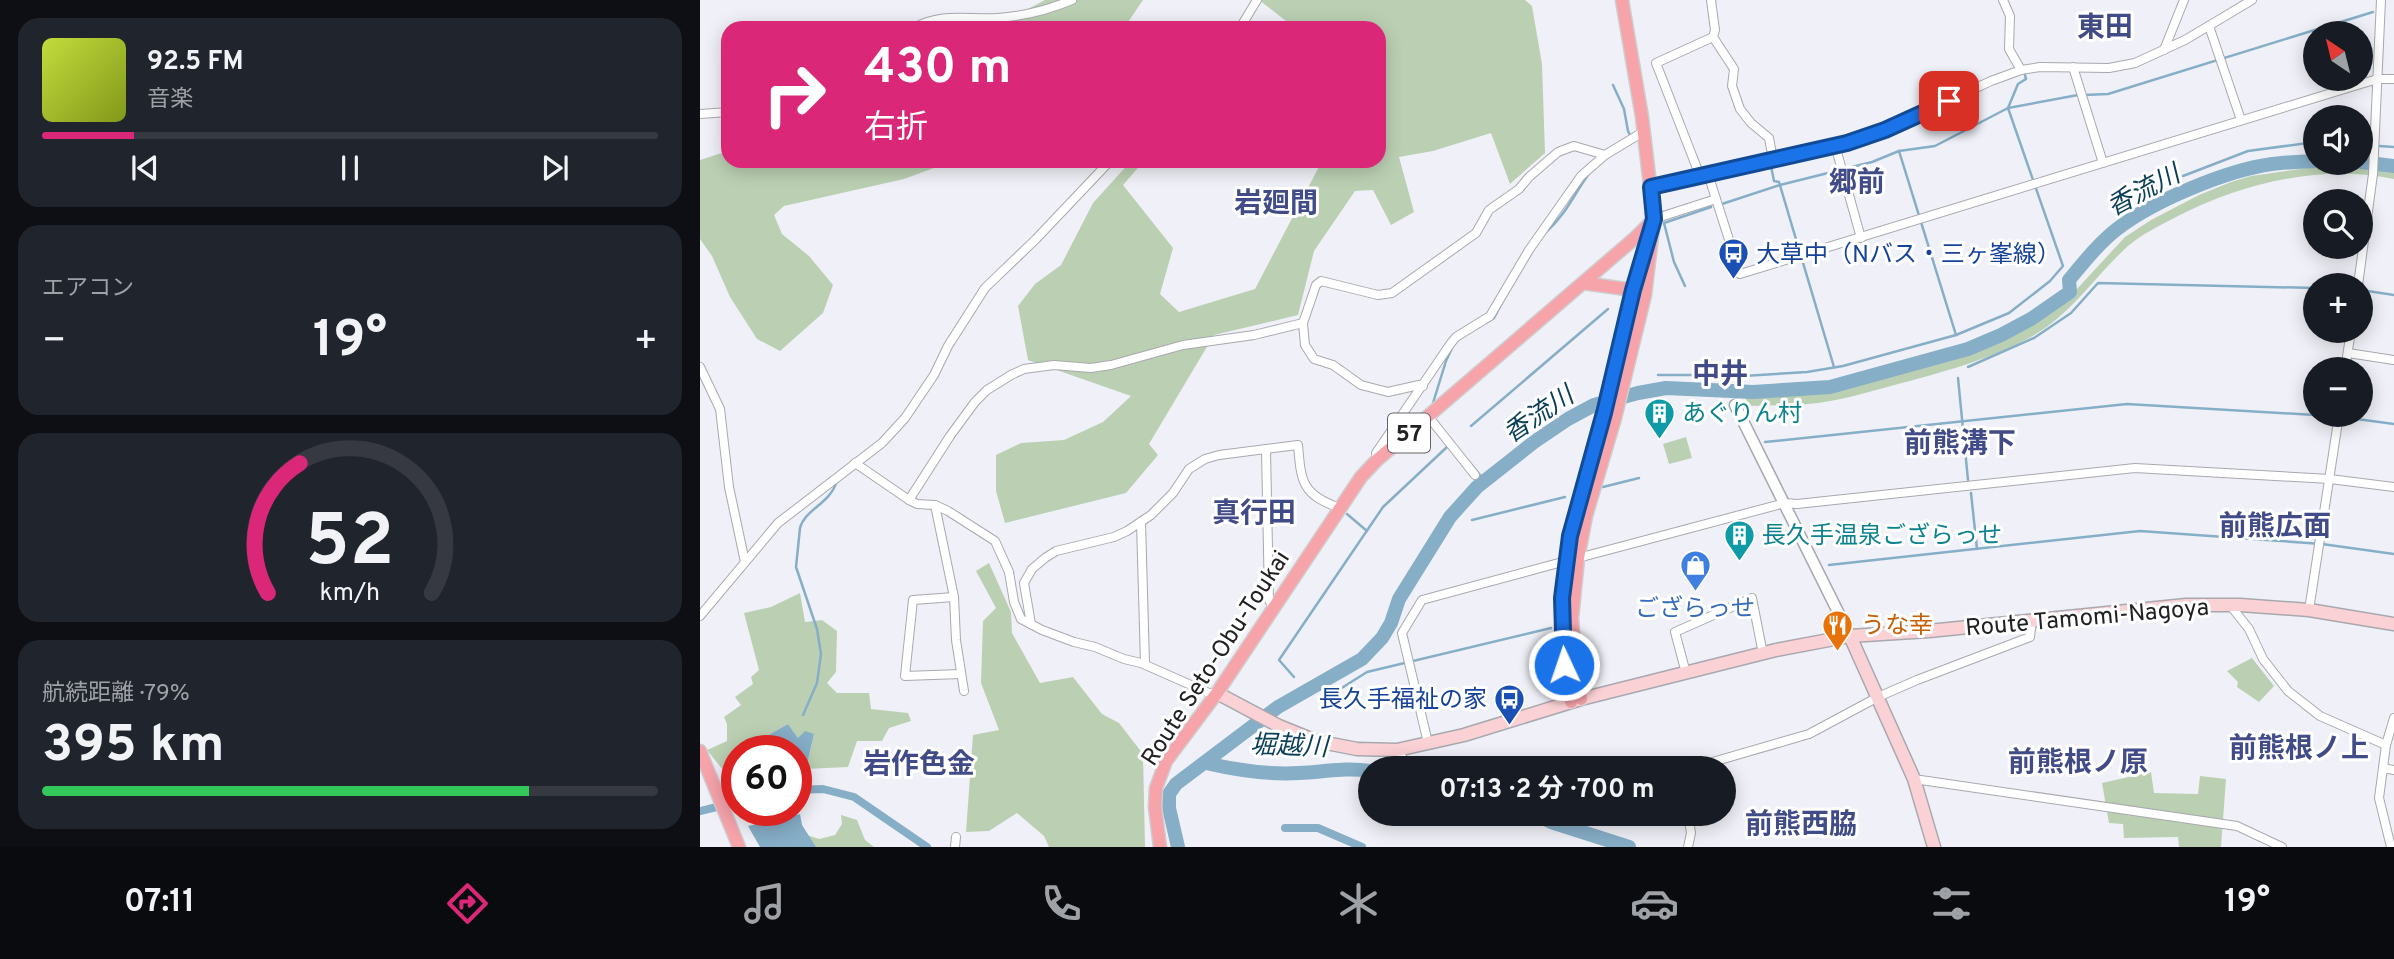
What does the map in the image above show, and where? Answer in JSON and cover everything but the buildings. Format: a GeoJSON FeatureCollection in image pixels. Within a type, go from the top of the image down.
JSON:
{"type":"FeatureCollection","features":[{"type":"Feature","properties":{"kind":"main road"},"geometry":{"type":"LineString","coordinates":[[1576,701],[1570,536],[1604,413],[1616,386],[1645,295],[1654,219],[1622,0]]}},
{"type":"Feature","properties":{"kind":"main road"},"geometry":{"type":"LineString","coordinates":[[1572,560],[1617,407],[1616,386],[1633,290],[1654,219]]}},
{"type":"Feature","properties":{"kind":"main road","name":"Route Seto-Obu-Toukai"},"geometry":{"type":"LineString","coordinates":[[1160,847],[1155,807],[1160,775],[1175,749],[1217,693],[1361,477],[1377,460],[1654,219]]}},
{"type":"Feature","properties":{"kind":"main road"},"geometry":{"type":"LineString","coordinates":[[1583,283],[1633,290]]}},
{"type":"Feature","properties":{"kind":"main road","name":"Route Tamomi-Nagoya"},"geometry":{"type":"LineString","coordinates":[[1217,693],[1248,711],[1316,741],[1375,751],[1397,750],[1763,653],[1850,636],[1929,631],[2186,605],[2309,610],[2394,624]]}},
{"type":"Feature","properties":{"kind":"main road"},"geometry":{"type":"LineString","coordinates":[[1850,636],[1914,779],[1934,847]]}},
{"type":"Feature","properties":{"kind":"main road"},"geometry":{"type":"LineString","coordinates":[[700,751],[739,847]]}},
{"type":"Feature","properties":{"kind":"street"},"geometry":{"type":"LineString","coordinates":[[932,21],[960,16],[995,18],[1025,15],[1072,0]]}},
{"type":"Feature","properties":{"kind":"street"},"geometry":{"type":"LineString","coordinates":[[1244,21],[1257,0]]}},
{"type":"Feature","properties":{"kind":"street"},"geometry":{"type":"LineString","coordinates":[[1711,0],[1715,30],[1713,37],[1656,64],[1716,199],[1740,274],[2378,79],[2394,79]]}},
{"type":"Feature","properties":{"kind":"street"},"geometry":{"type":"LineString","coordinates":[[2003,0],[2010,16],[2009,49],[2021,70]]}},
{"type":"Feature","properties":{"kind":"street"},"geometry":{"type":"LineString","coordinates":[[2164,50],[2184,0]]}},
{"type":"Feature","properties":{"kind":"street"},"geometry":{"type":"LineString","coordinates":[[1651,187],[1835,145],[1885,130],[2021,70],[2040,67],[2109,68],[2136,64],[2252,0]]}},
{"type":"Feature","properties":{"kind":"street"},"geometry":{"type":"LineString","coordinates":[[2360,273],[2375,152],[2381,0]]}},
{"type":"Feature","properties":{"kind":"street"},"geometry":{"type":"LineString","coordinates":[[2209,26],[2241,120]]}},
{"type":"Feature","properties":{"kind":"street"},"geometry":{"type":"LineString","coordinates":[[1713,37],[1734,69],[1732,86],[1740,109],[1751,123],[1769,138],[1773,159]]}},
{"type":"Feature","properties":{"kind":"street"},"geometry":{"type":"LineString","coordinates":[[2073,67],[2103,163]]}},
{"type":"Feature","properties":{"kind":"street"},"geometry":{"type":"LineString","coordinates":[[700,114],[721,112]]}},
{"type":"Feature","properties":{"kind":"street"},"geometry":{"type":"LineString","coordinates":[[1377,460],[1376,453],[1456,337],[1490,316],[1529,250],[1581,176],[1605,155],[1643,132]]}},
{"type":"Feature","properties":{"kind":"street"},"geometry":{"type":"LineString","coordinates":[[1835,145],[1861,238]]}},
{"type":"Feature","properties":{"kind":"street"},"geometry":{"type":"LineString","coordinates":[[1423,386],[1388,392],[1361,385],[1333,365],[1314,359],[1305,345],[1303,323],[1313,291],[1321,281],[1378,295],[1392,293],[1476,233],[1489,210],[1519,189],[1558,152],[1574,146],[1605,155]]}},
{"type":"Feature","properties":{"kind":"street"},"geometry":{"type":"LineString","coordinates":[[700,616],[786,516],[882,443],[905,418],[934,375],[948,346],[985,288],[1037,239],[1103,168]]}},
{"type":"Feature","properties":{"kind":"street"},"geometry":{"type":"LineString","coordinates":[[1654,219],[1716,199]]}},
{"type":"Feature","properties":{"kind":"street"},"geometry":{"type":"LineString","coordinates":[[909,500],[975,402],[987,390],[1024,369],[1054,365],[1101,367],[1184,345],[1254,335],[1303,323]]}},
{"type":"Feature","properties":{"kind":"street"},"geometry":{"type":"LineString","coordinates":[[2347,357],[2349,343]]}},
{"type":"Feature","properties":{"kind":"street"},"geometry":{"type":"LineString","coordinates":[[2348,353],[2394,360]]}},
{"type":"Feature","properties":{"kind":"street"},"geometry":{"type":"LineString","coordinates":[[700,368],[720,409],[729,487],[745,562]]}},
{"type":"Feature","properties":{"kind":"street"},"geometry":{"type":"LineString","coordinates":[[1735,405],[1850,636]]}},
{"type":"Feature","properties":{"kind":"street"},"geometry":{"type":"LineString","coordinates":[[1428,416],[1475,475]]}},
{"type":"Feature","properties":{"kind":"street"},"geometry":{"type":"LineString","coordinates":[[2309,610],[2337,427]]}},
{"type":"Feature","properties":{"kind":"street"},"geometry":{"type":"LineString","coordinates":[[1031,624],[1024,583],[1032,569],[1056,551],[1114,537],[1141,522],[1173,493],[1189,469],[1205,459],[1298,445],[1302,483],[1312,494],[1340,508]]}},
{"type":"Feature","properties":{"kind":"street"},"geometry":{"type":"LineString","coordinates":[[1266,449],[1269,600],[1272,608]]}},
{"type":"Feature","properties":{"kind":"street"},"geometry":{"type":"LineString","coordinates":[[855,463],[909,500],[917,504],[935,505],[948,511],[995,541],[1009,572],[1014,603],[1021,619],[1074,642],[1145,664],[1209,693],[1217,693]]}},
{"type":"Feature","properties":{"kind":"street"},"geometry":{"type":"LineString","coordinates":[[1428,743],[1402,634],[1422,600],[1785,503],[1797,504],[2135,468],[2330,479],[2394,488]]}},
{"type":"Feature","properties":{"kind":"street"},"geometry":{"type":"LineString","coordinates":[[935,505],[954,597],[964,691]]}},
{"type":"Feature","properties":{"kind":"street"},"geometry":{"type":"LineString","coordinates":[[1141,522],[1145,664]]}},
{"type":"Feature","properties":{"kind":"street"},"geometry":{"type":"LineString","coordinates":[[954,597],[914,600],[905,676],[961,674]]}},
{"type":"Feature","properties":{"kind":"street"},"geometry":{"type":"LineString","coordinates":[[1686,673],[1675,632],[1752,598],[1763,653]]}},
{"type":"Feature","properties":{"kind":"street"},"geometry":{"type":"LineString","coordinates":[[2230,605],[2249,628],[2263,659],[2288,691],[2320,716],[2386,745]]}},
{"type":"Feature","properties":{"kind":"street"},"geometry":{"type":"LineString","coordinates":[[1732,756],[1809,733],[1878,697],[1926,676],[2030,637],[2032,620]]}},
{"type":"Feature","properties":{"kind":"street"},"geometry":{"type":"LineString","coordinates":[[2391,847],[2379,798],[2386,745],[2394,718]]}},
{"type":"Feature","properties":{"kind":"street"},"geometry":{"type":"LineString","coordinates":[[1397,750],[1401,756]]}},
{"type":"Feature","properties":{"kind":"street"},"geometry":{"type":"LineString","coordinates":[[2383,768],[2394,770]]}},
{"type":"Feature","properties":{"kind":"street"},"geometry":{"type":"LineString","coordinates":[[1914,779],[2237,826],[2282,847]]}},
{"type":"Feature","properties":{"kind":"street"},"geometry":{"type":"LineString","coordinates":[[1688,847],[1690,826]]}},
{"type":"Feature","properties":{"kind":"street"},"geometry":{"type":"LineString","coordinates":[[955,847],[956,837]]}},
{"type":"Feature","properties":{"kind":"green space"},"geometry":{"type":"Polygon","coordinates":[[[1045,0],[1143,0],[1129,21],[1005,21],[1045,0]]]}},
{"type":"Feature","properties":{"kind":"green space"},"geometry":{"type":"Polygon","coordinates":[[[1259,0],[1525,0],[1532,6],[1542,64],[1545,153],[1510,184],[1491,133],[1433,151],[1399,157],[1414,212],[1391,225],[1373,190],[1355,191],[1314,251],[1298,315],[1214,335],[1149,444],[1158,455],[1126,493],[1005,523],[996,491],[996,455],[1021,443],[1064,440],[1103,422],[1131,396],[1028,360],[1018,306],[1035,284],[1061,265],[1093,203],[1125,168],[1138,168],[1123,185],[1173,248],[1160,294],[1179,312],[1255,289],[1318,168],[1386,168],[1386,21],[1286,21],[1259,0]]]}},
{"type":"Feature","properties":{"kind":"green space"},"geometry":{"type":"Polygon","coordinates":[[[721,153],[721,168],[934,168],[904,179],[784,206],[774,215],[782,234],[809,256],[833,285],[823,313],[780,351],[757,339],[730,297],[712,256],[700,239],[700,160],[721,153]]]}},
{"type":"Feature","properties":{"kind":"green space"},"geometry":{"type":"Polygon","coordinates":[[[2303,169],[2303,175],[2311,175],[2229,194],[2158,226],[2133,242],[2046,328],[1997,353],[1962,366],[1839,399],[1794,405],[1749,406],[1745,397],[1807,395],[1838,390],[1952,360],[1999,342],[2028,328],[2064,303],[2125,237],[2199,195],[2251,176],[2303,169]]]}},
{"type":"Feature","properties":{"kind":"green space"},"geometry":{"type":"Polygon","coordinates":[[[2373,169],[2394,172],[2394,179],[2366,175],[2373,175],[2373,169]]]}},
{"type":"Feature","properties":{"kind":"green space"},"geometry":{"type":"Polygon","coordinates":[[[1686,437],[1692,458],[1669,464],[1663,444],[1686,437]]]}},
{"type":"Feature","properties":{"kind":"green space"},"geometry":{"type":"Polygon","coordinates":[[[989,563],[1011,612],[1012,633],[1040,683],[1073,677],[1102,714],[1119,723],[1143,754],[1145,847],[1049,847],[1044,836],[1017,813],[989,831],[966,832],[973,735],[999,730],[981,683],[983,621],[996,608],[976,571],[989,563]]]}},
{"type":"Feature","properties":{"kind":"green space"},"geometry":{"type":"Polygon","coordinates":[[[800,593],[805,622],[822,620],[837,631],[836,672],[827,683],[837,693],[869,693],[871,709],[908,713],[911,721],[889,728],[882,741],[857,741],[848,767],[812,769],[814,734],[796,735],[788,724],[768,735],[727,735],[724,717],[741,705],[735,697],[753,684],[751,677],[759,670],[744,613],[771,607],[800,593]]]}},
{"type":"Feature","properties":{"kind":"green space"},"geometry":{"type":"Polygon","coordinates":[[[2252,658],[2274,686],[2259,702],[2237,687],[2238,682],[2227,671],[2252,658]]]}},
{"type":"Feature","properties":{"kind":"green space"},"geometry":{"type":"Polygon","coordinates":[[[721,744],[721,768],[707,750],[721,744]]]}},
{"type":"Feature","properties":{"kind":"green space"},"geometry":{"type":"Polygon","coordinates":[[[2151,772],[2154,793],[2198,794],[2200,776],[2226,779],[2221,847],[2179,847],[2178,837],[2124,838],[2123,824],[2109,823],[2102,783],[2151,772]]]}},
{"type":"Feature","properties":{"kind":"green space"},"geometry":{"type":"Polygon","coordinates":[[[841,815],[857,820],[865,840],[874,847],[816,847],[807,835],[819,839],[835,835],[842,824],[841,815]]]}},
{"type":"Feature","properties":{"kind":"water"},"geometry":{"type":"Polygon","coordinates":[[[788,724],[796,735],[768,735],[788,724]]]}},
{"type":"Feature","properties":{"kind":"water"},"geometry":{"type":"Polygon","coordinates":[[[805,731],[814,734],[812,743],[812,735],[801,735],[805,731]]]}},
{"type":"Feature","properties":{"kind":"water"},"geometry":{"type":"Polygon","coordinates":[[[748,826],[803,826],[816,847],[760,847],[748,826]]]}},
{"type":"Feature","properties":{"kind":"waterway"},"geometry":{"type":"LineString","coordinates":[[2084,95],[2108,94],[2373,12]]}},
{"type":"Feature","properties":{"kind":"waterway"},"geometry":{"type":"LineString","coordinates":[[1727,377],[1807,372],[1843,366],[1956,335],[2009,313],[2050,281],[2063,266],[2008,108],[2018,84],[2026,79],[2025,75]]}},
{"type":"Feature","properties":{"kind":"waterway"},"geometry":{"type":"LineString","coordinates":[[1613,85],[1624,109],[1631,137]]}},
{"type":"Feature","properties":{"kind":"waterway"},"geometry":{"type":"LineString","coordinates":[[1722,204],[1780,185],[1872,162],[1899,151],[1935,146],[2008,108],[2078,95]]}},
{"type":"Feature","properties":{"kind":"waterway"},"geometry":{"type":"LineString","coordinates":[[2183,176],[2248,151],[2303,144]]}},
{"type":"Feature","properties":{"kind":"waterway"},"geometry":{"type":"LineString","coordinates":[[2379,146],[2394,147]]}},
{"type":"Feature","properties":{"kind":"waterway"},"geometry":{"type":"LineString","coordinates":[[1899,151],[1956,335]]}},
{"type":"Feature","properties":{"kind":"waterway","name":"香流川"},"geometry":{"type":"LineString","coordinates":[[1178,847],[1169,808],[1169,794],[1176,784],[1278,707],[1362,659],[1382,638],[1391,623],[1399,599],[1450,517],[1477,487],[1568,419],[1594,405],[1666,388],[1753,392],[1830,387],[1968,349],[2031,319],[2070,292],[2069,280],[2098,247],[2132,218],[2191,188],[2234,173],[2272,164],[2303,162]]}},
{"type":"Feature","properties":{"kind":"waterway","name":"香流川"},"geometry":{"type":"LineString","coordinates":[[2373,163],[2394,166]]}},
{"type":"Feature","properties":{"kind":"waterway"},"geometry":{"type":"LineString","coordinates":[[1771,166],[1774,181],[1779,182],[1834,367]]}},
{"type":"Feature","properties":{"kind":"waterway"},"geometry":{"type":"LineString","coordinates":[[1545,233],[1563,213],[1588,175]]}},
{"type":"Feature","properties":{"kind":"waterway"},"geometry":{"type":"LineString","coordinates":[[1685,286],[1674,262],[1664,223],[1711,207]]}},
{"type":"Feature","properties":{"kind":"waterway"},"geometry":{"type":"LineString","coordinates":[[1968,367],[2034,338],[2071,313],[2098,283],[2303,288]]}},
{"type":"Feature","properties":{"kind":"waterway"},"geometry":{"type":"LineString","coordinates":[[2373,292],[2394,295]]}},
{"type":"Feature","properties":{"kind":"waterway"},"geometry":{"type":"LineString","coordinates":[[1486,323],[1494,318],[1503,301]]}},
{"type":"Feature","properties":{"kind":"waterway"},"geometry":{"type":"LineString","coordinates":[[1471,426],[1608,309]]}},
{"type":"Feature","properties":{"kind":"waterway"},"geometry":{"type":"LineString","coordinates":[[1433,403],[1453,346]]}},
{"type":"Feature","properties":{"kind":"waterway"},"geometry":{"type":"LineString","coordinates":[[1658,375],[1711,375]]}},
{"type":"Feature","properties":{"kind":"waterway"},"geometry":{"type":"LineString","coordinates":[[1958,378],[1968,480]]}},
{"type":"Feature","properties":{"kind":"waterway"},"geometry":{"type":"LineString","coordinates":[[1765,442],[2127,404],[2303,414]]}},
{"type":"Feature","properties":{"kind":"waterway"},"geometry":{"type":"LineString","coordinates":[[2373,421],[2394,424]]}},
{"type":"Feature","properties":{"kind":"waterway"},"geometry":{"type":"LineString","coordinates":[[1294,677],[1279,660],[1383,507],[1447,447]]}},
{"type":"Feature","properties":{"kind":"waterway"},"geometry":{"type":"LineString","coordinates":[[1470,463],[1485,481]]}},
{"type":"Feature","properties":{"kind":"waterway"},"geometry":{"type":"LineString","coordinates":[[1603,487],[1639,478]]}},
{"type":"Feature","properties":{"kind":"waterway"},"geometry":{"type":"LineString","coordinates":[[803,715],[817,683],[821,654],[817,629],[796,567],[800,528],[807,516],[834,489],[837,481]]}},
{"type":"Feature","properties":{"kind":"waterway"},"geometry":{"type":"LineString","coordinates":[[1971,493],[1977,549]]}},
{"type":"Feature","properties":{"kind":"waterway"},"geometry":{"type":"LineString","coordinates":[[1472,520],[1565,497]]}},
{"type":"Feature","properties":{"kind":"waterway"},"geometry":{"type":"LineString","coordinates":[[1347,514],[1367,531]]}},
{"type":"Feature","properties":{"kind":"waterway"},"geometry":{"type":"LineString","coordinates":[[1829,565],[2140,531],[2322,544],[2394,554]]}},
{"type":"Feature","properties":{"kind":"waterway"},"geometry":{"type":"LineString","coordinates":[[1337,691],[1367,672],[1551,628]]}},
{"type":"Feature","properties":{"kind":"waterway","name":"堀越川"},"geometry":{"type":"LineString","coordinates":[[1206,763],[1276,773],[1358,770]]}},
{"type":"Feature","properties":{"kind":"waterway"},"geometry":{"type":"LineString","coordinates":[[812,789],[823,789],[854,797],[927,847]]}},
{"type":"Feature","properties":{"kind":"waterway"},"geometry":{"type":"LineString","coordinates":[[700,811],[721,806]]}},
{"type":"Feature","properties":{"kind":"waterway","name":"堀越川"},"geometry":{"type":"LineString","coordinates":[[1563,826],[1629,847]]}},
{"type":"Feature","properties":{"kind":"waterway"},"geometry":{"type":"LineString","coordinates":[[1285,828],[1318,828],[1362,847]]}},
{"type":"Feature","properties":{"kind":"place","name":"大草中（Nバス・三ヶ峯線）"},"geometry":{"type":"Point","coordinates":[1733,281]}},
{"type":"Feature","properties":{"kind":"place","name":"あぐりん村"},"geometry":{"type":"Point","coordinates":[1659,440]}},
{"type":"Feature","properties":{"kind":"place","name":"長久手温泉ござらっせ"},"geometry":{"type":"Point","coordinates":[1739,562]}},
{"type":"Feature","properties":{"kind":"place","name":"ござらっせ"},"geometry":{"type":"Point","coordinates":[1695,593]}},
{"type":"Feature","properties":{"kind":"place","name":"うな幸"},"geometry":{"type":"Point","coordinates":[1838,652]}},
{"type":"Feature","properties":{"kind":"place","name":"長久手福祉の家"},"geometry":{"type":"Point","coordinates":[1510,726]}},
{"type":"Feature","properties":{"kind":"district","name":"東田"},"geometry":{"type":"Point","coordinates":[2105,26]}},
{"type":"Feature","properties":{"kind":"district","name":"郷前"},"geometry":{"type":"Point","coordinates":[1857,181]}},
{"type":"Feature","properties":{"kind":"district","name":"岩廻間"},"geometry":{"type":"Point","coordinates":[1276,202]}},
{"type":"Feature","properties":{"kind":"district","name":"中井"},"geometry":{"type":"Point","coordinates":[1720,373]}},
{"type":"Feature","properties":{"kind":"district","name":"前熊溝下"},"geometry":{"type":"Point","coordinates":[1960,442]}},
{"type":"Feature","properties":{"kind":"district","name":"真行田"},"geometry":{"type":"Point","coordinates":[1254,512]}},
{"type":"Feature","properties":{"kind":"district","name":"前熊広面"},"geometry":{"type":"Point","coordinates":[2275,525]}},
{"type":"Feature","properties":{"kind":"district","name":"前熊根ノ上"},"geometry":{"type":"Point","coordinates":[2299,747]}},
{"type":"Feature","properties":{"kind":"district","name":"前熊根ノ原"},"geometry":{"type":"Point","coordinates":[2078,761]}},
{"type":"Feature","properties":{"kind":"district","name":"岩作色金"},"geometry":{"type":"Point","coordinates":[919,763]}},
{"type":"Feature","properties":{"kind":"district","name":"前熊西脇"},"geometry":{"type":"Point","coordinates":[1801,823]}},
{"type":"Feature","properties":{"kind":"route"},"geometry":{"type":"LineString","coordinates":[[1564,665],[1562,598],[1570,536],[1604,413],[1633,290],[1654,219],[1651,187],[1847,143],[1885,130],[1949,101]]}}]}
